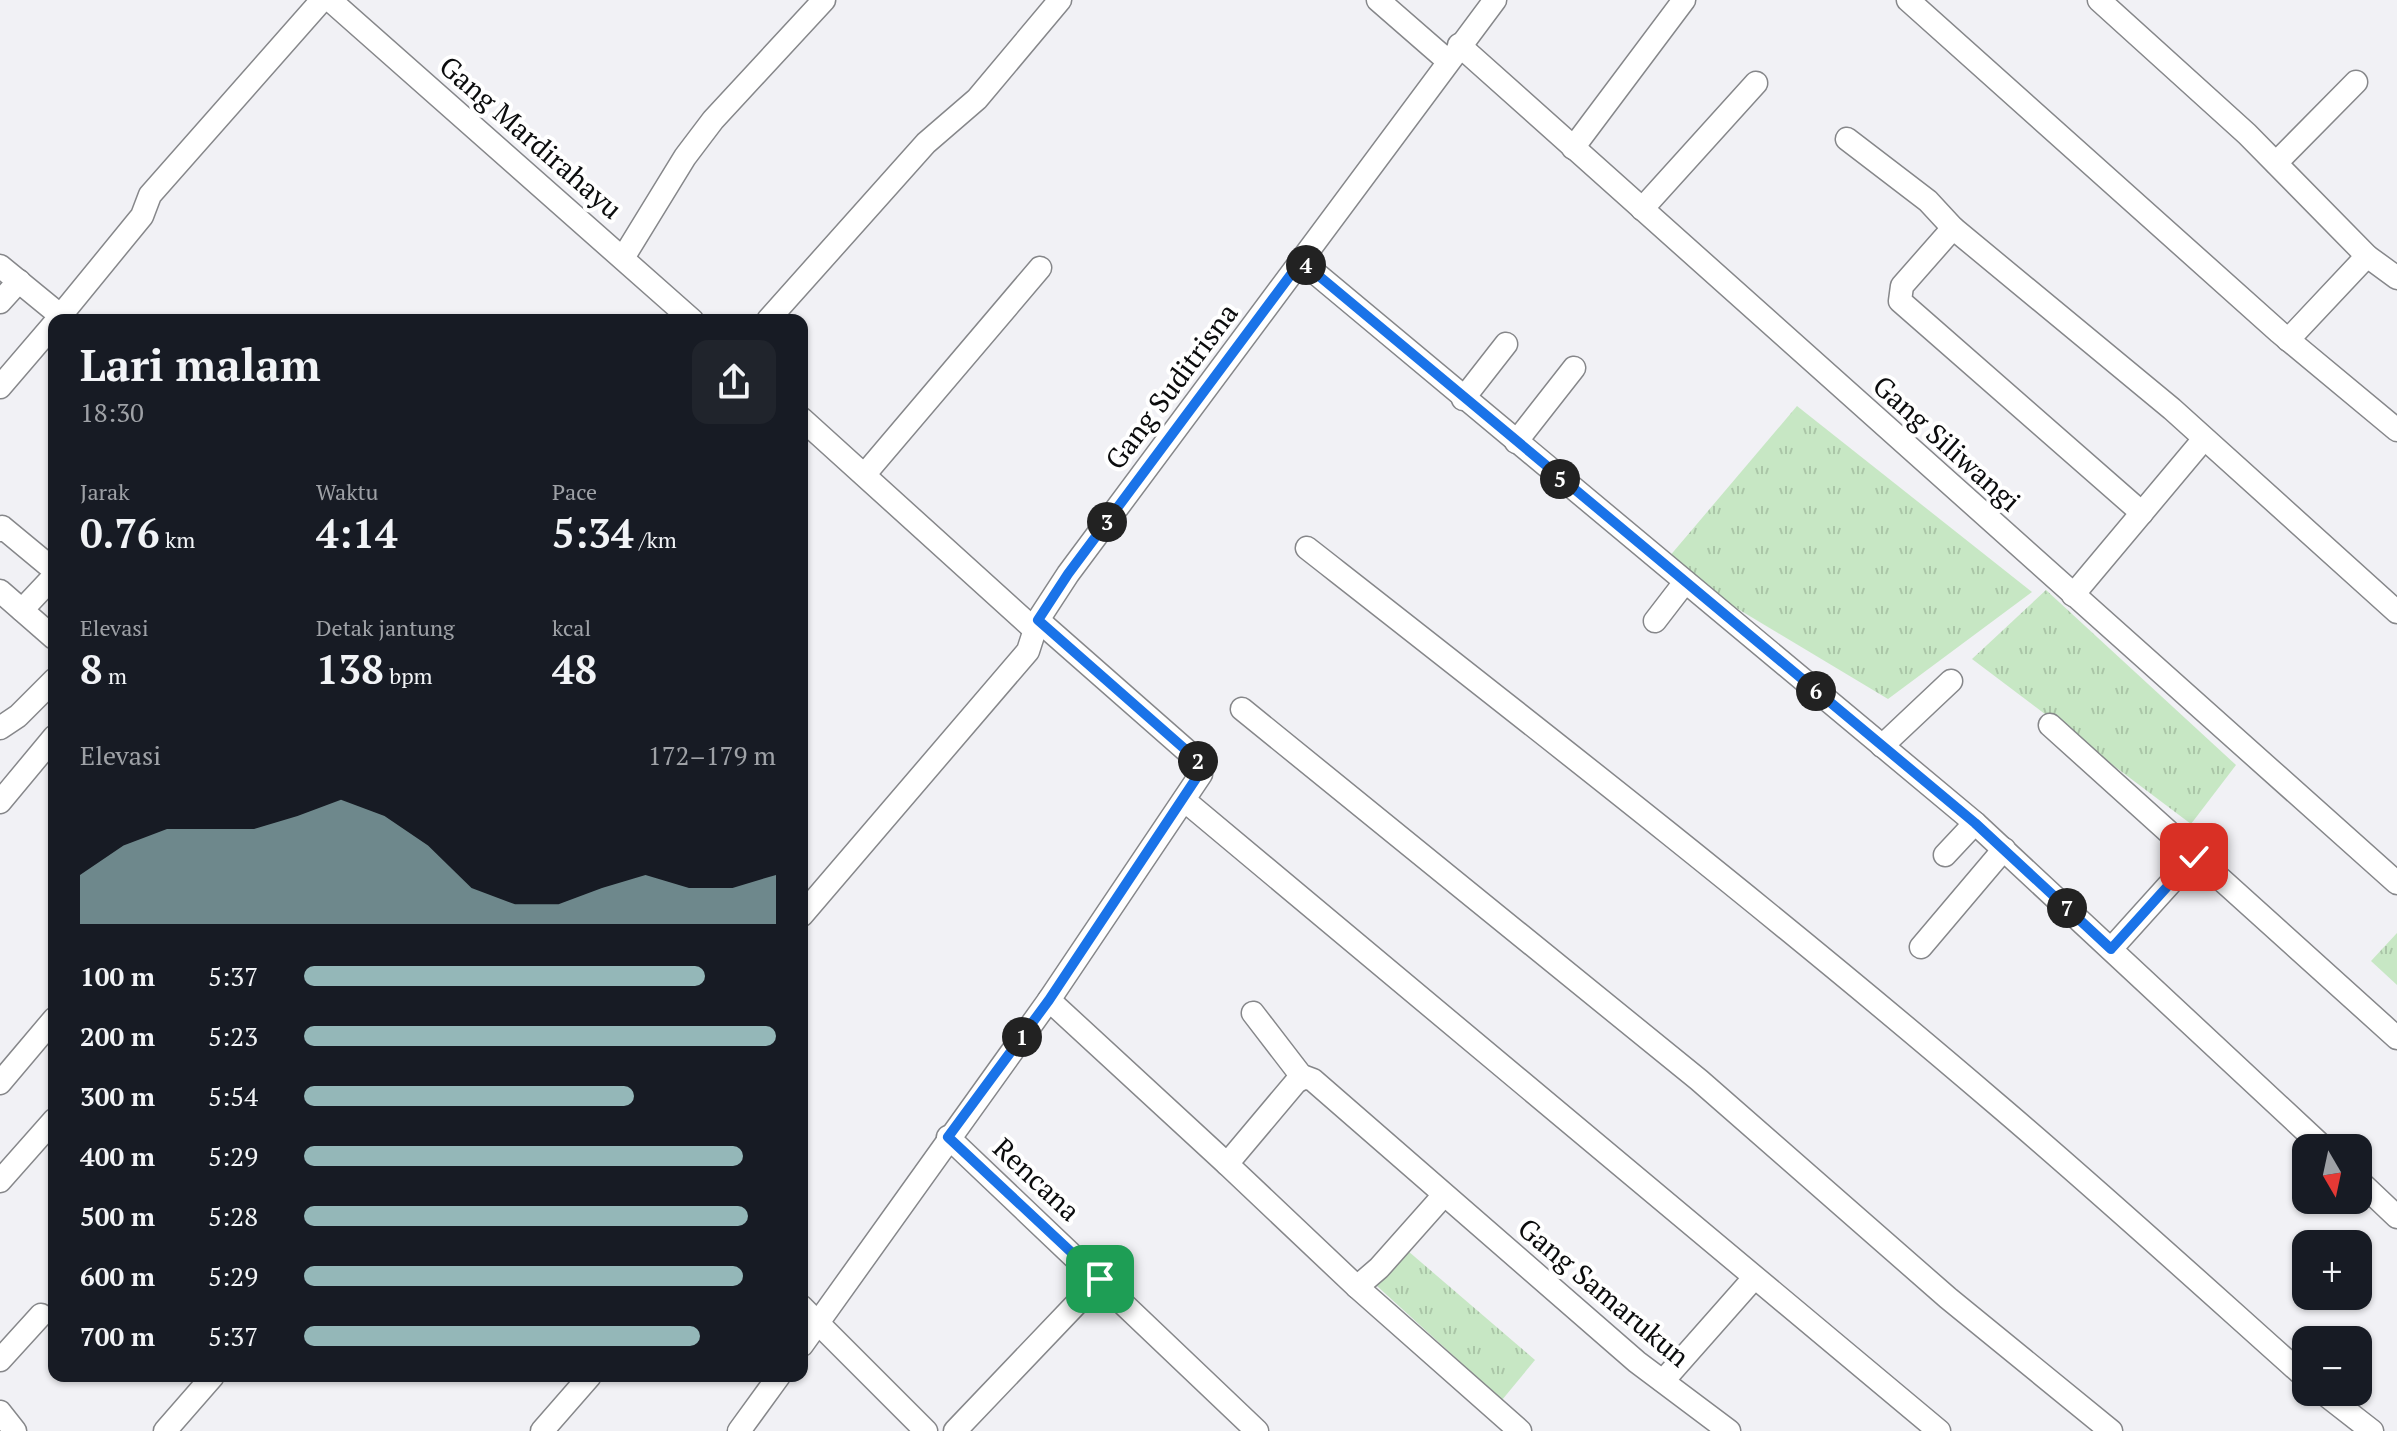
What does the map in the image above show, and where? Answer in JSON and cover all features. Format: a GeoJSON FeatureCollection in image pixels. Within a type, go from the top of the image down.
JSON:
{"type":"FeatureCollection","features":[{"type":"Feature","properties":{"kind":"street"},"geometry":{"type":"LineString","coordinates":[[62,314],[142,216],[150,195],[322,0]]}},
{"type":"Feature","properties":{"kind":"street","name":"Gang Mardirahayu"},"geometry":{"type":"LineString","coordinates":[[330,0],[685,314]]}},
{"type":"Feature","properties":{"kind":"street"},"geometry":{"type":"LineString","coordinates":[[623,258],[685,157],[713,120],[824,0]]}},
{"type":"Feature","properties":{"kind":"street"},"geometry":{"type":"LineString","coordinates":[[773,314],[926,143],[977,99],[1060,0]]}},
{"type":"Feature","properties":{"kind":"street","name":"Gang Siliwangi"},"geometry":{"type":"LineString","coordinates":[[1378,0],[1453,53],[1573,148],[2397,883]]}},
{"type":"Feature","properties":{"kind":"street"},"geometry":{"type":"LineString","coordinates":[[1573,148],[1684,0]]}},
{"type":"Feature","properties":{"kind":"street"},"geometry":{"type":"LineString","coordinates":[[1908,0],[2288,340],[2397,430]]}},
{"type":"Feature","properties":{"kind":"street","name":"Gang Suditrisna"},"geometry":{"type":"LineString","coordinates":[[808,908],[1028,651],[1037,625],[1068,574],[1490,2]]}},
{"type":"Feature","properties":{"kind":"street"},"geometry":{"type":"LineString","coordinates":[[2112,4],[2367,256],[2397,278]]}},
{"type":"Feature","properties":{"kind":"street"},"geometry":{"type":"LineString","coordinates":[[2276,163],[2356,82]]}},
{"type":"Feature","properties":{"kind":"street"},"geometry":{"type":"LineString","coordinates":[[1642,209],[1756,83]]}},
{"type":"Feature","properties":{"kind":"street"},"geometry":{"type":"LineString","coordinates":[[1847,139],[1928,201],[1953,228],[2203,440],[2397,612]]}},
{"type":"Feature","properties":{"kind":"street"},"geometry":{"type":"LineString","coordinates":[[1953,228],[1902,286],[1900,301],[2142,513]]}},
{"type":"Feature","properties":{"kind":"street"},"geometry":{"type":"LineString","coordinates":[[2288,340],[2367,256]]}},
{"type":"Feature","properties":{"kind":"street"},"geometry":{"type":"LineString","coordinates":[[1301,261],[1975,823],[2309,1134]]}},
{"type":"Feature","properties":{"kind":"street"},"geometry":{"type":"LineString","coordinates":[[0,266],[51,314]]}},
{"type":"Feature","properties":{"kind":"street"},"geometry":{"type":"LineString","coordinates":[[865,474],[1040,268]]}},
{"type":"Feature","properties":{"kind":"street"},"geometry":{"type":"LineString","coordinates":[[0,302],[19,281]]}},
{"type":"Feature","properties":{"kind":"street"},"geometry":{"type":"LineString","coordinates":[[0,387],[48,331]]}},
{"type":"Feature","properties":{"kind":"street"},"geometry":{"type":"LineString","coordinates":[[1463,399],[1506,344]]}},
{"type":"Feature","properties":{"kind":"street"},"geometry":{"type":"LineString","coordinates":[[1516,442],[1574,368]]}},
{"type":"Feature","properties":{"kind":"street"},"geometry":{"type":"LineString","coordinates":[[808,424],[1198,761],[1201,774],[1049,1000],[810,1315],[926,1431]]}},
{"type":"Feature","properties":{"kind":"street"},"geometry":{"type":"LineString","coordinates":[[2073,595],[2203,440]]}},
{"type":"Feature","properties":{"kind":"street"},"geometry":{"type":"LineString","coordinates":[[0,530],[2,527],[48,568]]}},
{"type":"Feature","properties":{"kind":"street"},"geometry":{"type":"LineString","coordinates":[[1307,548],[1669,833],[1869,997],[1994,1101],[2292,1366]]}},
{"type":"Feature","properties":{"kind":"street"},"geometry":{"type":"LineString","coordinates":[[22,610],[48,580]]}},
{"type":"Feature","properties":{"kind":"street"},"geometry":{"type":"LineString","coordinates":[[1655,621],[1685,582]]}},
{"type":"Feature","properties":{"kind":"street"},"geometry":{"type":"LineString","coordinates":[[0,591],[48,633]]}},
{"type":"Feature","properties":{"kind":"street"},"geometry":{"type":"LineString","coordinates":[[1882,746],[1951,681]]}},
{"type":"Feature","properties":{"kind":"street"},"geometry":{"type":"LineString","coordinates":[[0,728],[18,716],[48,686]]}},
{"type":"Feature","properties":{"kind":"street"},"geometry":{"type":"LineString","coordinates":[[1242,709],[1699,1080],[1948,1298],[2111,1431]]}},
{"type":"Feature","properties":{"kind":"street"},"geometry":{"type":"LineString","coordinates":[[2050,725],[2397,1038]]}},
{"type":"Feature","properties":{"kind":"street"},"geometry":{"type":"LineString","coordinates":[[0,802],[48,744]]}},
{"type":"Feature","properties":{"kind":"street"},"geometry":{"type":"LineString","coordinates":[[1184,800],[1939,1431]]}},
{"type":"Feature","properties":{"kind":"street"},"geometry":{"type":"LineString","coordinates":[[1945,855],[1975,823]]}},
{"type":"Feature","properties":{"kind":"street"},"geometry":{"type":"LineString","coordinates":[[1921,947],[2004,849]]}},
{"type":"Feature","properties":{"kind":"street"},"geometry":{"type":"LineString","coordinates":[[2111,949],[2194,857]]}},
{"type":"Feature","properties":{"kind":"street"},"geometry":{"type":"LineString","coordinates":[[1049,1000],[1357,1287],[1520,1431]]}},
{"type":"Feature","properties":{"kind":"street","name":"Gang Samarukun"},"geometry":{"type":"LineString","coordinates":[[1253,1013],[1303,1078],[1313,1080],[1443,1196],[1663,1381],[1729,1431]]}},
{"type":"Feature","properties":{"kind":"street"},"geometry":{"type":"LineString","coordinates":[[0,1083],[48,1026]]}},
{"type":"Feature","properties":{"kind":"street"},"geometry":{"type":"LineString","coordinates":[[1227,1164],[1303,1078]]}},
{"type":"Feature","properties":{"kind":"street"},"geometry":{"type":"LineString","coordinates":[[0,1181],[48,1127]]}},
{"type":"Feature","properties":{"kind":"street","name":"Rencana"},"geometry":{"type":"LineString","coordinates":[[948,1137],[1257,1431]]}},
{"type":"Feature","properties":{"kind":"street"},"geometry":{"type":"LineString","coordinates":[[2372,1193],[2397,1217]]}},
{"type":"Feature","properties":{"kind":"street"},"geometry":{"type":"LineString","coordinates":[[1357,1287],[1379,1268],[1443,1196]]}},
{"type":"Feature","properties":{"kind":"street"},"geometry":{"type":"LineString","coordinates":[[1663,1381],[1754,1278]]}},
{"type":"Feature","properties":{"kind":"street"},"geometry":{"type":"LineString","coordinates":[[955,1431],[1100,1279]]}},
{"type":"Feature","properties":{"kind":"street"},"geometry":{"type":"LineString","coordinates":[[0,1360],[41,1315]]}},
{"type":"Feature","properties":{"kind":"street"},"geometry":{"type":"LineString","coordinates":[[165,1431],[208,1382]]}},
{"type":"Feature","properties":{"kind":"street"},"geometry":{"type":"LineString","coordinates":[[542,1431],[585,1382]]}},
{"type":"Feature","properties":{"kind":"street"},"geometry":{"type":"LineString","coordinates":[[739,1431],[775,1382]]}},
{"type":"Feature","properties":{"kind":"street"},"geometry":{"type":"LineString","coordinates":[[2340,1406],[2372,1431]]}},
{"type":"Feature","properties":{"kind":"street"},"geometry":{"type":"LineString","coordinates":[[0,1412],[15,1431]]}},
{"type":"Feature","properties":{"kind":"green space"},"geometry":{"type":"Polygon","coordinates":[[[1797,406],[2032,592],[1888,699],[1663,564],[1797,406]]]}},
{"type":"Feature","properties":{"kind":"green space"},"geometry":{"type":"Polygon","coordinates":[[[2046,590],[2236,765],[2191,824],[1972,659],[2046,590]]]}},
{"type":"Feature","properties":{"kind":"green space"},"geometry":{"type":"Polygon","coordinates":[[[2397,933],[2397,985],[2371,961],[2397,933]]]}},
{"type":"Feature","properties":{"kind":"green space"},"geometry":{"type":"Polygon","coordinates":[[[1408,1251],[1535,1360],[1502,1400],[1377,1286],[1408,1251]]]}},
{"type":"Feature","properties":{"kind":"route"},"geometry":{"type":"LineString","coordinates":[[1100,1279],[948,1137],[1049,1000],[1199,779],[1201,771],[1195,758],[1038,620],[1068,574],[1301,261],[1457,395],[1975,823],[2111,949],[2194,857]]}}]}
